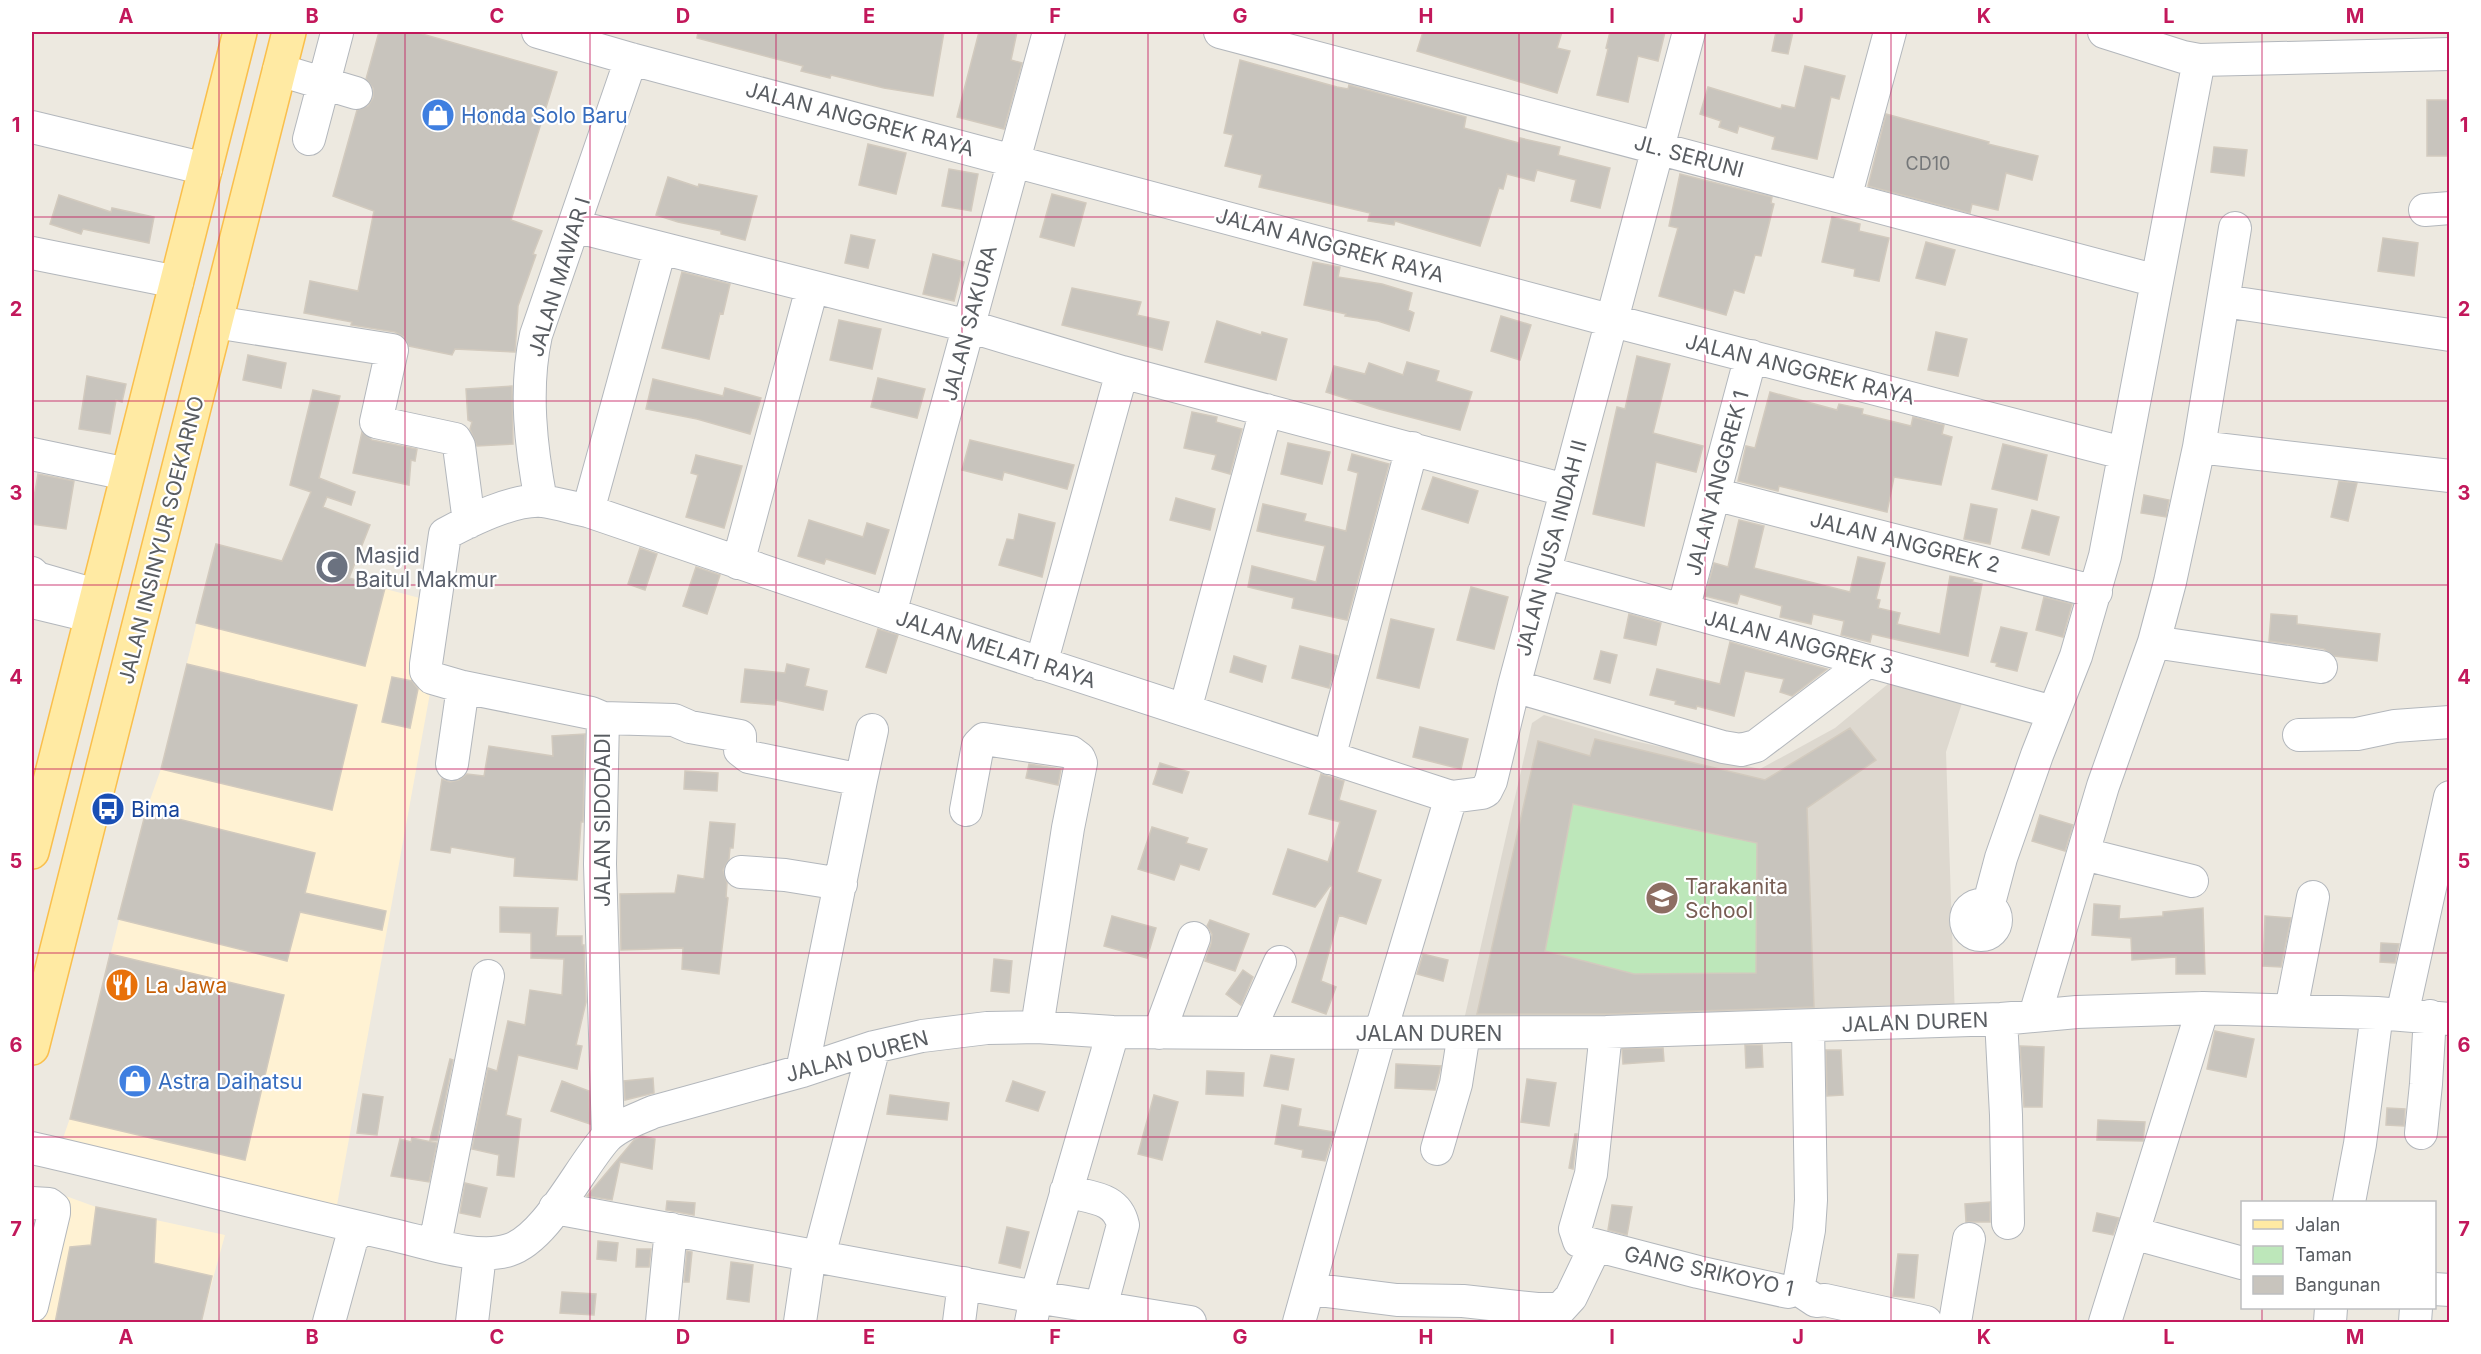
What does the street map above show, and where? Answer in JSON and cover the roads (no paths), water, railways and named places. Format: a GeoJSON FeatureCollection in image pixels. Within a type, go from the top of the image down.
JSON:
{"type":"FeatureCollection","features":[{"type":"Feature","properties":{"kind":"main road"},"geometry":{"type":"LineString","coordinates":[[32,852],[41,771],[93,606],[240,32]]}},
{"type":"Feature","properties":{"kind":"main road","name":"JALAN INSINYUR SOEKARNO"},"geometry":{"type":"LineString","coordinates":[[32,1048],[290,32]]}},
{"type":"Feature","properties":{"kind":"street","name":"JALAN ANGGREK RAYA"},"geometry":{"type":"LineString","coordinates":[[538,32],[631,59],[1613,321],[2124,453]]}},
{"type":"Feature","properties":{"kind":"street","name":"JALAN SAKURA"},"geometry":{"type":"LineString","coordinates":[[890,614],[1049,32]]}},
{"type":"Feature","properties":{"kind":"street","name":"JL. SERUNI"},"geometry":{"type":"LineString","coordinates":[[1220,32],[2157,281]]}},
{"type":"Feature","properties":{"kind":"street","name":"JALAN NUSA INDAH II"},"geometry":{"type":"LineString","coordinates":[[1689,32],[1514,686],[1723,747],[1741,750],[1756,746],[1868,661]]}},
{"type":"Feature","properties":{"kind":"street"},"geometry":{"type":"LineString","coordinates":[[1845,198],[1890,32]]}},
{"type":"Feature","properties":{"kind":"street"},"geometry":{"type":"LineString","coordinates":[[2104,32],[2199,60],[2450,54]]}},
{"type":"Feature","properties":{"kind":"street"},"geometry":{"type":"LineString","coordinates":[[2422,32],[2450,39]]}},
{"type":"Feature","properties":{"kind":"street"},"geometry":{"type":"LineString","coordinates":[[309,139],[337,33]]}},
{"type":"Feature","properties":{"kind":"street","name":"JALAN MAWAR I"},"geometry":{"type":"LineString","coordinates":[[541,501],[531,410],[532,353],[536,335],[631,59]]}},
{"type":"Feature","properties":{"kind":"street"},"geometry":{"type":"LineString","coordinates":[[1988,907],[2001,858],[2053,712],[2076,656],[2096,592],[2112,524],[2199,60]]}},
{"type":"Feature","properties":{"kind":"street"},"geometry":{"type":"LineString","coordinates":[[279,70],[356,93]]}},
{"type":"Feature","properties":{"kind":"street"},"geometry":{"type":"LineString","coordinates":[[32,128],[206,169]]}},
{"type":"Feature","properties":{"kind":"street"},"geometry":{"type":"LineString","coordinates":[[574,226],[968,326],[1122,372],[1565,490]]}},
{"type":"Feature","properties":{"kind":"street"},"geometry":{"type":"LineString","coordinates":[[2035,1015],[2103,786],[2154,642],[2170,582],[2199,447],[2235,228]]}},
{"type":"Feature","properties":{"kind":"street"},"geometry":{"type":"LineString","coordinates":[[588,511],[660,249]]}},
{"type":"Feature","properties":{"kind":"street"},"geometry":{"type":"LineString","coordinates":[[32,253],[177,282]]}},
{"type":"Feature","properties":{"kind":"street"},"geometry":{"type":"LineString","coordinates":[[738,563],[812,288]]}},
{"type":"Feature","properties":{"kind":"street"},"geometry":{"type":"LineString","coordinates":[[2224,301],[2450,335]]}},
{"type":"Feature","properties":{"kind":"street"},"geometry":{"type":"LineString","coordinates":[[215,322],[392,350],[376,422],[455,439],[459,446],[457,528],[506,508],[541,501]]}},
{"type":"Feature","properties":{"kind":"street","name":"JALAN ANGGREK 1"},"geometry":{"type":"LineString","coordinates":[[1683,610],[1751,356]]}},
{"type":"Feature","properties":{"kind":"street"},"geometry":{"type":"LineString","coordinates":[[1041,664],[1122,372]]}},
{"type":"Feature","properties":{"kind":"street"},"geometry":{"type":"LineString","coordinates":[[1185,710],[1266,410]]}},
{"type":"Feature","properties":{"kind":"street"},"geometry":{"type":"LineString","coordinates":[[2199,447],[2450,476]]}},
{"type":"Feature","properties":{"kind":"street"},"geometry":{"type":"LineString","coordinates":[[1329,758],[1412,448]]}},
{"type":"Feature","properties":{"kind":"street"},"geometry":{"type":"LineString","coordinates":[[32,454],[127,474]]}},
{"type":"Feature","properties":{"kind":"street","name":"JALAN ANGGREK 2"},"geometry":{"type":"LineString","coordinates":[[1714,494],[2096,592]]}},
{"type":"Feature","properties":{"kind":"street","name":"JALAN MELATI RAYA"},"geometry":{"type":"LineString","coordinates":[[541,501],[588,511],[890,614],[1451,797]]}},
{"type":"Feature","properties":{"kind":"street","name":"JALAN SIDODADI"},"geometry":{"type":"LineString","coordinates":[[457,528],[429,636],[426,671],[432,678],[463,687],[591,713],[603,718],[600,864],[608,1136]]}},
{"type":"Feature","properties":{"kind":"street","name":"JALAN ANGGREK 3"},"geometry":{"type":"LineString","coordinates":[[1544,572],[2053,712]]}},
{"type":"Feature","properties":{"kind":"street"},"geometry":{"type":"LineString","coordinates":[[32,573],[37,578],[93,606]]}},
{"type":"Feature","properties":{"kind":"street"},"geometry":{"type":"LineString","coordinates":[[32,602],[93,606]]}},
{"type":"Feature","properties":{"kind":"street"},"geometry":{"type":"LineString","coordinates":[[2154,642],[2321,667]]}},
{"type":"Feature","properties":{"kind":"street"},"geometry":{"type":"LineString","coordinates":[[1299,1323],[1380,1034],[1451,797],[1478,795],[1486,791],[1491,781],[1514,686]]}},
{"type":"Feature","properties":{"kind":"street"},"geometry":{"type":"LineString","coordinates":[[452,764],[463,687]]}},
{"type":"Feature","properties":{"kind":"street"},"geometry":{"type":"LineString","coordinates":[[603,718],[674,720],[690,727],[740,736],[740,750],[743,755],[749,757],[861,780]]}},
{"type":"Feature","properties":{"kind":"street"},"geometry":{"type":"LineString","coordinates":[[2299,735],[2357,734],[2395,726],[2450,722]]}},
{"type":"Feature","properties":{"kind":"street"},"geometry":{"type":"LineString","coordinates":[[802,1071],[872,729]]}},
{"type":"Feature","properties":{"kind":"street"},"geometry":{"type":"LineString","coordinates":[[966,810],[978,745],[984,739],[1071,752],[1079,758],[1081,763],[1068,828],[1037,1027]]}},
{"type":"Feature","properties":{"kind":"street"},"geometry":{"type":"LineString","coordinates":[[2349,1201],[2360,1143],[2415,1016],[2450,796]]}},
{"type":"Feature","properties":{"kind":"street"},"geometry":{"type":"LineString","coordinates":[[2084,854],[2192,881]]}},
{"type":"Feature","properties":{"kind":"street"},"geometry":{"type":"LineString","coordinates":[[741,872],[774,874],[841,884]]}},
{"type":"Feature","properties":{"kind":"street"},"geometry":{"type":"LineString","coordinates":[[2291,1010],[2313,897]]}},
{"type":"Feature","properties":{"kind":"street"},"geometry":{"type":"LineString","coordinates":[[1159,1033],[1194,938]]}},
{"type":"Feature","properties":{"kind":"street"},"geometry":{"type":"LineString","coordinates":[[1248,1033],[1280,962]]}},
{"type":"Feature","properties":{"kind":"street"},"geometry":{"type":"LineString","coordinates":[[435,1244],[488,976]]}},
{"type":"Feature","properties":{"kind":"street"},"geometry":{"type":"LineString","coordinates":[[2105,1323],[2203,1008]]}},
{"type":"Feature","properties":{"kind":"street","name":"JALAN DUREN"},"geometry":{"type":"LineString","coordinates":[[480,1254],[510,1250],[525,1242],[555,1208],[608,1136],[653,1112],[802,1071],[874,1047],[922,1036],[987,1028],[1037,1027],[1159,1033],[1606,1032],[2001,1019],[2035,1015],[2203,1008],[2415,1016]]}},
{"type":"Feature","properties":{"kind":"street"},"geometry":{"type":"LineString","coordinates":[[2415,1016],[2427,1084],[2421,1133]]}},
{"type":"Feature","properties":{"kind":"street"},"geometry":{"type":"LineString","coordinates":[[2001,1019],[2007,1115],[2008,1223]]}},
{"type":"Feature","properties":{"kind":"street"},"geometry":{"type":"LineString","coordinates":[[1808,1026],[1811,1200],[1808,1304]]}},
{"type":"Feature","properties":{"kind":"street"},"geometry":{"type":"LineString","coordinates":[[1033,1310],[1113,1032]]}},
{"type":"Feature","properties":{"kind":"street"},"geometry":{"type":"LineString","coordinates":[[1310,1289],[1388,1299],[1435,1312],[1479,1313],[1560,1309],[1571,1298],[1595,1247],[1579,1241],[1575,1229],[1590,1174],[1606,1032]]}},
{"type":"Feature","properties":{"kind":"street"},"geometry":{"type":"LineString","coordinates":[[1437,1149],[1456,1084],[1464,1033]]}},
{"type":"Feature","properties":{"kind":"street"},"geometry":{"type":"LineString","coordinates":[[800,1323],[815,1255],[874,1047]]}},
{"type":"Feature","properties":{"kind":"street"},"geometry":{"type":"LineString","coordinates":[[32,1148],[354,1231],[480,1254],[472,1323]]}},
{"type":"Feature","properties":{"kind":"street"},"geometry":{"type":"LineString","coordinates":[[1066,1191],[1112,1203],[1121,1214],[1123,1225],[1101,1307]]}},
{"type":"Feature","properties":{"kind":"street"},"geometry":{"type":"LineString","coordinates":[[32,1203],[50,1204],[54,1208],[32,1306]]}},
{"type":"Feature","properties":{"kind":"street"},"geometry":{"type":"LineString","coordinates":[[555,1208],[964,1283],[1033,1310],[1101,1307],[1190,1323]]}},
{"type":"Feature","properties":{"kind":"street"},"geometry":{"type":"LineString","coordinates":[[662,1323],[671,1229]]}},
{"type":"Feature","properties":{"kind":"street"},"geometry":{"type":"LineString","coordinates":[[329,1323],[354,1231]]}},
{"type":"Feature","properties":{"kind":"street"},"geometry":{"type":"LineString","coordinates":[[2133,1233],[2241,1263]]}},
{"type":"Feature","properties":{"kind":"street"},"geometry":{"type":"LineString","coordinates":[[1955,1323],[1970,1239]]}},
{"type":"Feature","properties":{"kind":"street","name":"GANG SRIKOYO 1"},"geometry":{"type":"LineString","coordinates":[[1595,1247],[1788,1292],[1808,1304],[1825,1300],[1926,1323]]}},
{"type":"Feature","properties":{"kind":"street"},"geometry":{"type":"LineString","coordinates":[[959,1323],[964,1283]]}},
{"type":"Feature","properties":{"kind":"place","name":"Honda Solo Baru"},"geometry":{"type":"Point","coordinates":[438,115]}},
{"type":"Feature","properties":{"kind":"place","name":"Masjid Baitul Makmur"},"geometry":{"type":"Point","coordinates":[332,567]}},
{"type":"Feature","properties":{"kind":"place","name":"Bima"},"geometry":{"type":"Point","coordinates":[108,809]}},
{"type":"Feature","properties":{"kind":"place","name":"Tarakanita School"},"geometry":{"type":"Point","coordinates":[1662,898]}},
{"type":"Feature","properties":{"kind":"place","name":"La Jawa"},"geometry":{"type":"Point","coordinates":[122,985]}},
{"type":"Feature","properties":{"kind":"place","name":"Astra Daihatsu"},"geometry":{"type":"Point","coordinates":[135,1081]}}]}
